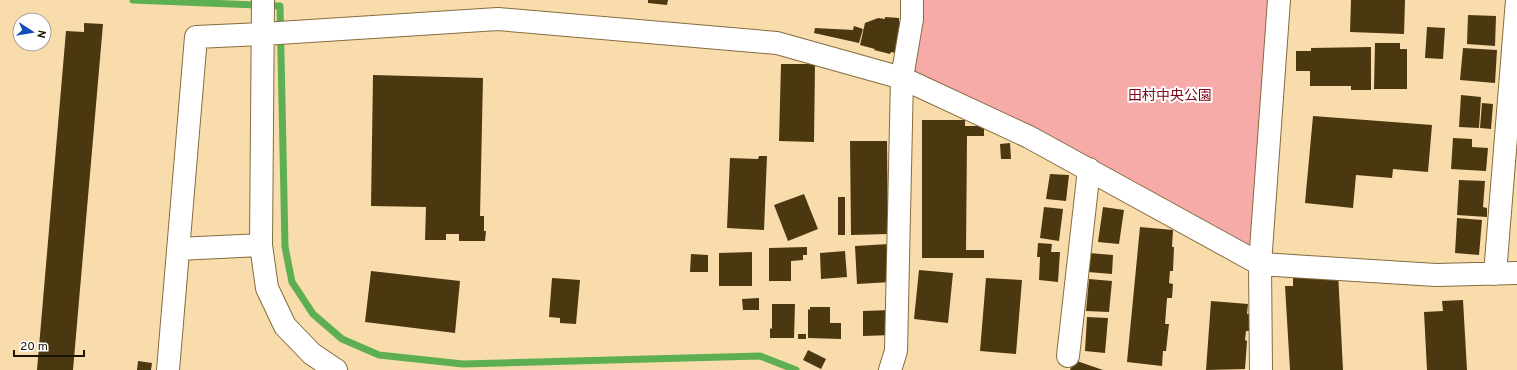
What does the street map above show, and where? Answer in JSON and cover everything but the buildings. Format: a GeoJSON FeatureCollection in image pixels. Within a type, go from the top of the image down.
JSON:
{"type":"FeatureCollection","features":[{"type":"Feature","properties":{"kind":"street"},"geometry":{"type":"LineString","coordinates":[[890,370],[896,351],[902,78],[912,19],[912,0]]}},
{"type":"Feature","properties":{"kind":"street"},"geometry":{"type":"LineString","coordinates":[[1261,370],[1260,264],[1279,0]]}},
{"type":"Feature","properties":{"kind":"street"},"geometry":{"type":"LineString","coordinates":[[1495,274],[1517,0]]}},
{"type":"Feature","properties":{"kind":"street"},"geometry":{"type":"LineString","coordinates":[[263,5],[261,245],[267,288],[285,326],[312,354],[336,370]]}},
{"type":"Feature","properties":{"kind":"street"},"geometry":{"type":"LineString","coordinates":[[168,370],[196,37],[498,19],[777,43],[902,78],[1029,137],[1260,264],[1436,275],[1517,273]]}},
{"type":"Feature","properties":{"kind":"street"},"geometry":{"type":"LineString","coordinates":[[1068,356],[1089,169]]}},
{"type":"Feature","properties":{"kind":"street"},"geometry":{"type":"LineString","coordinates":[[178,249],[261,245]]}},
{"type":"Feature","properties":{"kind":"green space","name":"田村中央公園"},"geometry":{"type":"Polygon","coordinates":[[[921,0],[1271,0],[1255,250],[913,72],[921,0]]]}},
{"type":"Feature","properties":{"kind":"waterway"},"geometry":{"type":"LineString","coordinates":[[133,0],[280,6],[285,247],[292,282],[313,314],[342,339],[379,355],[463,364],[760,356],[796,370]]}}]}
